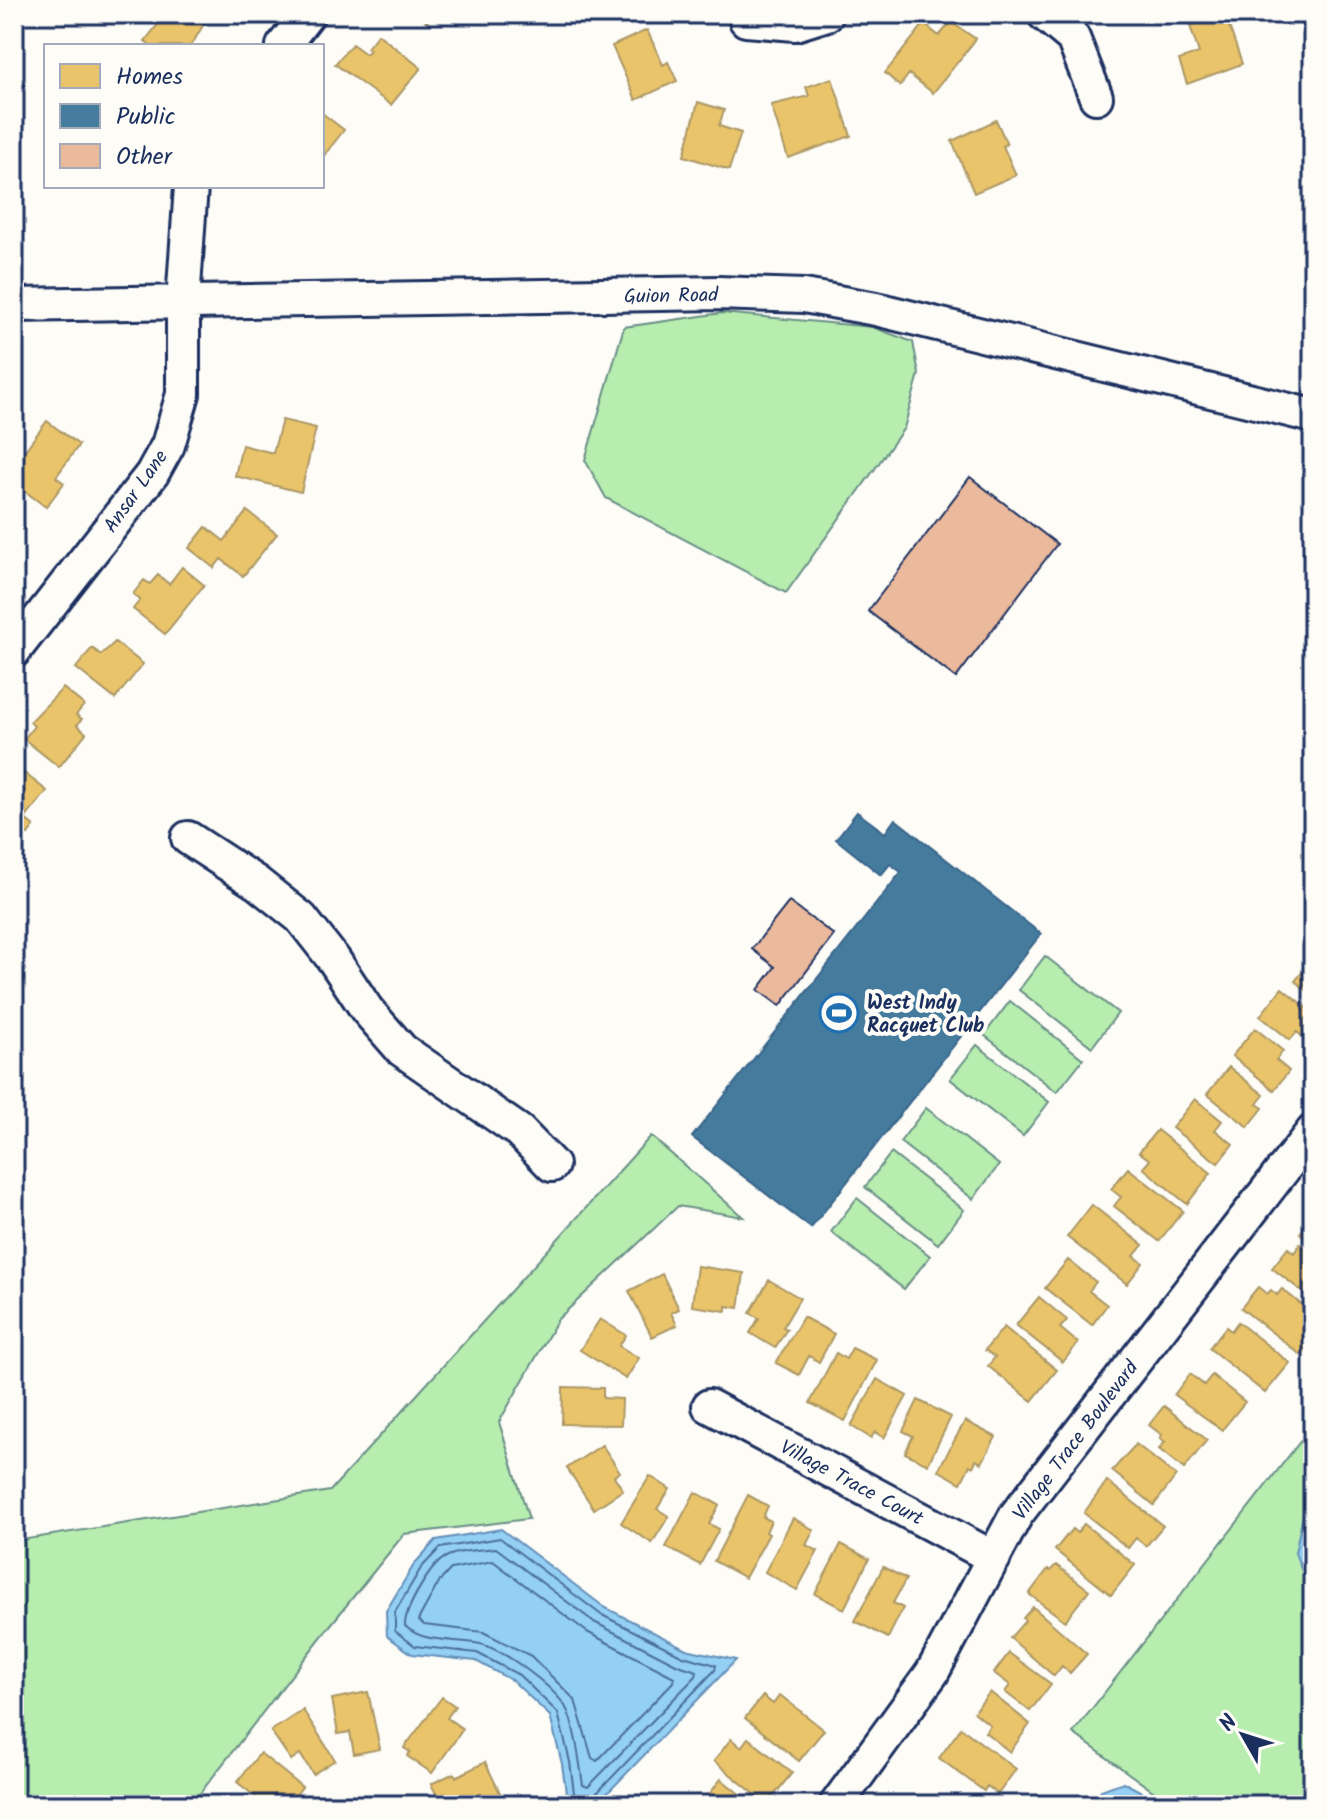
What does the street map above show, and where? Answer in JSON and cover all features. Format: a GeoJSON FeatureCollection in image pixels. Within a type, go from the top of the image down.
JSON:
{"type":"FeatureCollection","features":[{"type":"Feature","properties":{"kind":"street"},"geometry":{"type":"LineString","coordinates":[[285,44],[308,14]]}},
{"type":"Feature","properties":{"kind":"street"},"geometry":{"type":"LineString","coordinates":[[746,20],[795,24],[827,14]]}},
{"type":"Feature","properties":{"kind":"street"},"geometry":{"type":"LineString","coordinates":[[1044,14],[1073,38],[1096,97]]}},
{"type":"Feature","properties":{"kind":"street","name":"Ansar Lane"},"geometry":{"type":"LineString","coordinates":[[14,651],[152,474],[168,445],[183,394],[183,302],[191,188]]}},
{"type":"Feature","properties":{"kind":"street","name":"Guion Road"},"geometry":{"type":"LineString","coordinates":[[14,305],[718,293],[804,296],[876,309],[1313,416]]}},
{"type":"Feature","properties":{"kind":"street"},"geometry":{"type":"LineString","coordinates":[[188,838],[257,883],[301,918],[367,1010],[402,1050],[519,1131],[552,1165]]}},
{"type":"Feature","properties":{"kind":"street","name":"Village Trace Boulevard"},"geometry":{"type":"LineString","coordinates":[[836,1805],[932,1673],[1016,1515],[1313,1131]]}},
{"type":"Feature","properties":{"kind":"street","name":"Village Trace Court"},"geometry":{"type":"LineString","coordinates":[[709,1406],[994,1558]]}},
{"type":"Feature","properties":{"kind":"green space"},"geometry":{"type":"Polygon","coordinates":[[[722,313],[872,327],[913,342],[919,374],[904,428],[786,593],[606,498],[585,460],[624,327],[722,313]]]}},
{"type":"Feature","properties":{"kind":"green space"},"geometry":{"type":"Polygon","coordinates":[[[1045,956],[1118,1013],[1092,1047],[1019,990],[1045,956]]]}},
{"type":"Feature","properties":{"kind":"green space"},"geometry":{"type":"Polygon","coordinates":[[[1010,1001],[1083,1059],[1057,1092],[984,1035],[1010,1001]]]}},
{"type":"Feature","properties":{"kind":"green space"},"geometry":{"type":"Polygon","coordinates":[[[977,1045],[1049,1102],[1023,1136],[950,1079],[977,1045]]]}},
{"type":"Feature","properties":{"kind":"green space"},"geometry":{"type":"Polygon","coordinates":[[[926,1108],[999,1165],[973,1199],[900,1142],[926,1108]]]}},
{"type":"Feature","properties":{"kind":"green space"},"geometry":{"type":"Polygon","coordinates":[[[651,1136],[743,1217],[678,1206],[558,1319],[499,1422],[529,1519],[404,1534],[191,1805],[14,1805],[14,1541],[330,1491],[651,1136]]]}},
{"type":"Feature","properties":{"kind":"green space"},"geometry":{"type":"Polygon","coordinates":[[[891,1153],[964,1210],[938,1244],[865,1187],[891,1153]]]}},
{"type":"Feature","properties":{"kind":"green space"},"geometry":{"type":"Polygon","coordinates":[[[857,1198],[930,1256],[904,1289],[831,1232],[857,1198]]]}},
{"type":"Feature","properties":{"kind":"green space"},"geometry":{"type":"Polygon","coordinates":[[[1313,1425],[1313,1805],[1172,1805],[1073,1733],[1313,1425]]]}},
{"type":"Feature","properties":{"kind":"water"},"geometry":{"type":"Polygon","coordinates":[[[1313,1481],[1313,1600],[1295,1553],[1309,1486],[1313,1481]]]}},
{"type":"Feature","properties":{"kind":"water"},"geometry":{"type":"Polygon","coordinates":[[[501,1529],[604,1607],[686,1649],[736,1660],[596,1805],[567,1800],[550,1716],[513,1681],[476,1661],[412,1654],[387,1636],[386,1611],[415,1563],[436,1540],[501,1529]]]}},
{"type":"Feature","properties":{"kind":"water"},"geometry":{"type":"Polygon","coordinates":[[[1123,1782],[1159,1805],[1091,1805],[1101,1790],[1123,1782]]]}},
{"type":"Feature","properties":{"kind":"building: Homes"},"geometry":{"type":"Polygon","coordinates":[[[166,14],[195,14],[205,22],[192,44],[148,44],[145,41],[166,14]]]}},
{"type":"Feature","properties":{"kind":"building: Homes"},"geometry":{"type":"Polygon","coordinates":[[[417,14],[433,14],[427,22],[417,14]]]}},
{"type":"Feature","properties":{"kind":"building: Homes"},"geometry":{"type":"Polygon","coordinates":[[[1225,14],[1242,64],[1187,84],[1179,60],[1199,53],[1190,26],[1225,14]]]}},
{"type":"Feature","properties":{"kind":"building: Homes"},"geometry":{"type":"Polygon","coordinates":[[[951,22],[976,39],[933,93],[909,74],[900,86],[885,73],[924,24],[939,36],[951,22]]]}},
{"type":"Feature","properties":{"kind":"building: Homes"},"geometry":{"type":"Polygon","coordinates":[[[647,30],[663,65],[668,62],[677,81],[636,100],[612,46],[647,30]]]}},
{"type":"Feature","properties":{"kind":"building: Homes"},"geometry":{"type":"Polygon","coordinates":[[[378,34],[421,68],[391,105],[335,64],[352,44],[366,54],[378,34]]]}},
{"type":"Feature","properties":{"kind":"building: Homes"},"geometry":{"type":"Polygon","coordinates":[[[832,78],[851,136],[788,158],[771,105],[809,96],[806,87],[832,78]]]}},
{"type":"Feature","properties":{"kind":"building: Homes"},"geometry":{"type":"Polygon","coordinates":[[[698,102],[724,110],[719,126],[741,133],[729,170],[684,156],[698,102]]]}},
{"type":"Feature","properties":{"kind":"building: Homes"},"geometry":{"type":"Polygon","coordinates":[[[324,115],[344,130],[324,155],[324,115]]]}},
{"type":"Feature","properties":{"kind":"building: Homes"},"geometry":{"type":"Polygon","coordinates":[[[996,120],[1016,175],[974,193],[952,141],[996,120]]]}},
{"type":"Feature","properties":{"kind":"building: Homes"},"geometry":{"type":"Polygon","coordinates":[[[282,420],[316,428],[301,492],[235,476],[242,445],[273,453],[282,420]]]}},
{"type":"Feature","properties":{"kind":"building: Homes"},"geometry":{"type":"Polygon","coordinates":[[[47,421],[79,445],[56,477],[64,483],[46,507],[14,483],[14,465],[47,421]]]}},
{"type":"Feature","properties":{"kind":"building: Homes"},"geometry":{"type":"Polygon","coordinates":[[[247,511],[277,534],[243,576],[221,559],[214,568],[189,548],[206,527],[224,541],[247,511]]]}},
{"type":"Feature","properties":{"kind":"building: Homes"},"geometry":{"type":"Polygon","coordinates":[[[182,567],[204,585],[165,634],[133,609],[140,600],[133,594],[144,580],[150,584],[158,575],[169,584],[182,567]]]}},
{"type":"Feature","properties":{"kind":"building: Homes"},"geometry":{"type":"Polygon","coordinates":[[[115,642],[143,664],[115,699],[76,668],[92,648],[101,655],[115,642]]]}},
{"type":"Feature","properties":{"kind":"building: Homes"},"geometry":{"type":"Polygon","coordinates":[[[63,688],[84,705],[76,715],[82,719],[77,725],[86,733],[59,767],[24,739],[34,726],[30,722],[63,688]]]}},
{"type":"Feature","properties":{"kind":"building: Homes"},"geometry":{"type":"Polygon","coordinates":[[[14,765],[47,791],[25,819],[34,826],[28,835],[14,825],[14,765]]]}},
{"type":"Feature","properties":{"kind":"building: Homes"},"geometry":{"type":"Polygon","coordinates":[[[1313,959],[1313,995],[1295,981],[1313,959]]]}},
{"type":"Feature","properties":{"kind":"building: Homes"},"geometry":{"type":"Polygon","coordinates":[[[1282,988],[1313,1013],[1312,1045],[1297,1032],[1290,1040],[1260,1016],[1282,988]]]}},
{"type":"Feature","properties":{"kind":"building: Homes"},"geometry":{"type":"Polygon","coordinates":[[[1255,1028],[1283,1051],[1276,1060],[1289,1071],[1274,1090],[1232,1056],[1255,1028]]]}},
{"type":"Feature","properties":{"kind":"building: Homes"},"geometry":{"type":"Polygon","coordinates":[[[1229,1067],[1264,1095],[1257,1104],[1263,1108],[1248,1127],[1207,1094],[1229,1067]]]}},
{"type":"Feature","properties":{"kind":"building: Homes"},"geometry":{"type":"Polygon","coordinates":[[[1195,1099],[1222,1121],[1215,1130],[1233,1144],[1218,1163],[1172,1128],[1195,1099]]]}},
{"type":"Feature","properties":{"kind":"building: Homes"},"geometry":{"type":"Polygon","coordinates":[[[1157,1130],[1211,1173],[1187,1204],[1143,1168],[1150,1160],[1139,1152],[1157,1130]]]}},
{"type":"Feature","properties":{"kind":"building: Homes"},"geometry":{"type":"Polygon","coordinates":[[[1128,1168],[1183,1211],[1159,1241],[1114,1206],[1121,1197],[1111,1189],[1128,1168]]]}},
{"type":"Feature","properties":{"kind":"building: Homes"},"geometry":{"type":"Polygon","coordinates":[[[1092,1205],[1143,1245],[1134,1256],[1143,1263],[1127,1284],[1067,1237],[1092,1205]]]}},
{"type":"Feature","properties":{"kind":"building: Homes"},"geometry":{"type":"Polygon","coordinates":[[[1313,1217],[1313,1243],[1300,1233],[1313,1217]]]}},
{"type":"Feature","properties":{"kind":"building: Homes"},"geometry":{"type":"Polygon","coordinates":[[[1300,1244],[1313,1254],[1313,1300],[1272,1268],[1288,1248],[1294,1253],[1300,1244]]]}},
{"type":"Feature","properties":{"kind":"building: Homes"},"geometry":{"type":"Polygon","coordinates":[[[1068,1260],[1096,1282],[1089,1291],[1107,1305],[1092,1325],[1045,1288],[1068,1260]]]}},
{"type":"Feature","properties":{"kind":"building: Homes"},"geometry":{"type":"Polygon","coordinates":[[[697,1266],[744,1273],[739,1308],[726,1306],[726,1311],[692,1306],[697,1266]]]}},
{"type":"Feature","properties":{"kind":"building: Homes"},"geometry":{"type":"Polygon","coordinates":[[[662,1274],[679,1309],[671,1313],[677,1325],[652,1337],[629,1291],[662,1274]]]}},
{"type":"Feature","properties":{"kind":"building: Homes"},"geometry":{"type":"Polygon","coordinates":[[[769,1280],[800,1298],[775,1348],[750,1333],[759,1318],[750,1313],[769,1280]]]}},
{"type":"Feature","properties":{"kind":"building: Homes"},"geometry":{"type":"Polygon","coordinates":[[[1258,1287],[1267,1294],[1271,1290],[1277,1295],[1282,1289],[1313,1314],[1313,1340],[1301,1355],[1241,1308],[1258,1287]]]}},
{"type":"Feature","properties":{"kind":"building: Homes"},"geometry":{"type":"Polygon","coordinates":[[[1039,1297],[1067,1320],[1060,1328],[1078,1343],[1063,1362],[1016,1325],[1039,1297]]]}},
{"type":"Feature","properties":{"kind":"building: Homes"},"geometry":{"type":"Polygon","coordinates":[[[803,1317],[834,1334],[819,1362],[809,1356],[799,1375],[776,1363],[803,1317]]]}},
{"type":"Feature","properties":{"kind":"building: Homes"},"geometry":{"type":"Polygon","coordinates":[[[600,1319],[626,1335],[619,1346],[639,1358],[626,1379],[580,1350],[600,1319]]]}},
{"type":"Feature","properties":{"kind":"building: Homes"},"geometry":{"type":"Polygon","coordinates":[[[1238,1322],[1290,1363],[1265,1393],[1209,1348],[1226,1327],[1231,1331],[1238,1322]]]}},
{"type":"Feature","properties":{"kind":"building: Homes"},"geometry":{"type":"Polygon","coordinates":[[[1004,1327],[1057,1370],[1032,1401],[988,1366],[995,1357],[985,1350],[1004,1327]]]}},
{"type":"Feature","properties":{"kind":"building: Homes"},"geometry":{"type":"Polygon","coordinates":[[[852,1348],[877,1360],[845,1421],[810,1403],[836,1353],[846,1359],[852,1348]]]}},
{"type":"Feature","properties":{"kind":"building: Homes"},"geometry":{"type":"Polygon","coordinates":[[[1190,1374],[1204,1385],[1212,1375],[1245,1402],[1222,1430],[1174,1395],[1190,1374]]]}},
{"type":"Feature","properties":{"kind":"building: Homes"},"geometry":{"type":"Polygon","coordinates":[[[877,1379],[907,1396],[884,1438],[875,1432],[871,1438],[851,1426],[877,1379]]]}},
{"type":"Feature","properties":{"kind":"building: Homes"},"geometry":{"type":"Polygon","coordinates":[[[563,1387],[603,1388],[603,1398],[622,1399],[621,1425],[562,1424],[563,1387]]]}},
{"type":"Feature","properties":{"kind":"building: Homes"},"geometry":{"type":"Polygon","coordinates":[[[918,1400],[951,1417],[928,1464],[905,1453],[913,1436],[903,1431],[918,1400]]]}},
{"type":"Feature","properties":{"kind":"building: Homes"},"geometry":{"type":"Polygon","coordinates":[[[1164,1406],[1207,1440],[1184,1469],[1159,1449],[1165,1442],[1160,1438],[1162,1435],[1149,1425],[1164,1406]]]}},
{"type":"Feature","properties":{"kind":"building: Homes"},"geometry":{"type":"Polygon","coordinates":[[[965,1421],[996,1437],[982,1463],[976,1460],[973,1467],[970,1465],[961,1483],[938,1470],[965,1421]]]}},
{"type":"Feature","properties":{"kind":"building: Homes"},"geometry":{"type":"Polygon","coordinates":[[[1136,1444],[1176,1476],[1154,1505],[1112,1471],[1136,1444]]]}},
{"type":"Feature","properties":{"kind":"building: Homes"},"geometry":{"type":"Polygon","coordinates":[[[602,1445],[620,1472],[614,1476],[623,1490],[594,1509],[567,1468],[602,1445]]]}},
{"type":"Feature","properties":{"kind":"building: Homes"},"geometry":{"type":"Polygon","coordinates":[[[650,1476],[670,1489],[657,1509],[669,1516],[652,1543],[621,1523],[650,1476]]]}},
{"type":"Feature","properties":{"kind":"building: Homes"},"geometry":{"type":"Polygon","coordinates":[[[1107,1481],[1163,1526],[1146,1546],[1136,1538],[1128,1548],[1084,1513],[1107,1481]]]}},
{"type":"Feature","properties":{"kind":"building: Homes"},"geometry":{"type":"Polygon","coordinates":[[[695,1492],[719,1505],[709,1524],[719,1529],[700,1565],[666,1547],[695,1492]]]}},
{"type":"Feature","properties":{"kind":"building: Homes"},"geometry":{"type":"Polygon","coordinates":[[[748,1495],[768,1506],[763,1517],[771,1521],[766,1532],[769,1534],[745,1578],[714,1561],[748,1495]]]}},
{"type":"Feature","properties":{"kind":"building: Homes"},"geometry":{"type":"Polygon","coordinates":[[[793,1518],[814,1530],[806,1545],[818,1551],[797,1590],[765,1572],[793,1518]]]}},
{"type":"Feature","properties":{"kind":"building: Homes"},"geometry":{"type":"Polygon","coordinates":[[[1084,1524],[1135,1565],[1111,1595],[1055,1550],[1072,1529],[1077,1533],[1084,1524]]]}},
{"type":"Feature","properties":{"kind":"building: Homes"},"geometry":{"type":"Polygon","coordinates":[[[841,1544],[869,1559],[844,1609],[815,1594],[841,1544]]]}},
{"type":"Feature","properties":{"kind":"building: Homes"},"geometry":{"type":"Polygon","coordinates":[[[1056,1565],[1089,1590],[1065,1621],[1029,1594],[1048,1569],[1050,1571],[1056,1565]]]}},
{"type":"Feature","properties":{"kind":"building: Homes"},"geometry":{"type":"Polygon","coordinates":[[[883,1567],[906,1579],[893,1603],[903,1608],[888,1638],[855,1621],[883,1567]]]}},
{"type":"Feature","properties":{"kind":"building: Homes"},"geometry":{"type":"Polygon","coordinates":[[[1033,1607],[1087,1654],[1070,1673],[1062,1666],[1054,1676],[1010,1638],[1033,1607]]]}},
{"type":"Feature","properties":{"kind":"building: Homes"},"geometry":{"type":"Polygon","coordinates":[[[1009,1653],[1051,1684],[1030,1711],[1005,1692],[1010,1685],[994,1673],[1009,1653]]]}},
{"type":"Feature","properties":{"kind":"building: Homes"},"geometry":{"type":"Polygon","coordinates":[[[368,1692],[380,1749],[354,1754],[350,1732],[338,1734],[332,1699],[368,1692]]]}},
{"type":"Feature","properties":{"kind":"building: Homes"},"geometry":{"type":"Polygon","coordinates":[[[990,1692],[1030,1724],[1010,1752],[985,1732],[990,1725],[974,1712],[990,1692]]]}},
{"type":"Feature","properties":{"kind":"building: Homes"},"geometry":{"type":"Polygon","coordinates":[[[780,1695],[824,1730],[799,1761],[745,1718],[763,1696],[773,1704],[780,1695]]]}},
{"type":"Feature","properties":{"kind":"building: Homes"},"geometry":{"type":"Polygon","coordinates":[[[442,1697],[455,1706],[447,1718],[463,1729],[432,1773],[407,1756],[410,1752],[404,1748],[442,1697]]]}},
{"type":"Feature","properties":{"kind":"building: Homes"},"geometry":{"type":"Polygon","coordinates":[[[303,1710],[335,1760],[313,1774],[300,1754],[291,1760],[271,1731],[303,1710]]]}},
{"type":"Feature","properties":{"kind":"building: Homes"},"geometry":{"type":"Polygon","coordinates":[[[961,1728],[1016,1769],[998,1794],[987,1786],[984,1791],[939,1758],[961,1728]]]}},
{"type":"Feature","properties":{"kind":"building: Homes"},"geometry":{"type":"Polygon","coordinates":[[[748,1738],[792,1773],[767,1804],[714,1761],[731,1739],[741,1747],[748,1738]]]}},
{"type":"Feature","properties":{"kind":"building: Homes"},"geometry":{"type":"Polygon","coordinates":[[[260,1753],[302,1787],[288,1805],[274,1795],[266,1805],[237,1782],[260,1753]]]}},
{"type":"Feature","properties":{"kind":"building: Homes"},"geometry":{"type":"Polygon","coordinates":[[[485,1762],[501,1795],[481,1805],[471,1805],[466,1796],[449,1805],[442,1805],[431,1784],[454,1773],[456,1777],[485,1762]]]}},
{"type":"Feature","properties":{"kind":"building: Homes"},"geometry":{"type":"Polygon","coordinates":[[[721,1779],[753,1805],[701,1805],[721,1779]]]}},
{"type":"Feature","properties":{"kind":"building: Public"},"geometry":{"type":"Polygon","coordinates":[[[857,812],[885,833],[895,819],[1041,934],[811,1228],[692,1137],[901,872],[890,864],[881,875],[836,839],[857,812]]]}},
{"type":"Feature","properties":{"kind":"building: Other"},"geometry":{"type":"Polygon","coordinates":[[[970,477],[1057,544],[956,678],[868,611],[970,477]]]}},
{"type":"Feature","properties":{"kind":"building: Other"},"geometry":{"type":"Polygon","coordinates":[[[789,902],[834,935],[780,1006],[758,990],[775,967],[752,949],[789,902]]]}},
{"type":"Feature","properties":{"kind":"place","name":"West Indy Racquet Club"},"geometry":{"type":"Point","coordinates":[839,1013]}}]}
